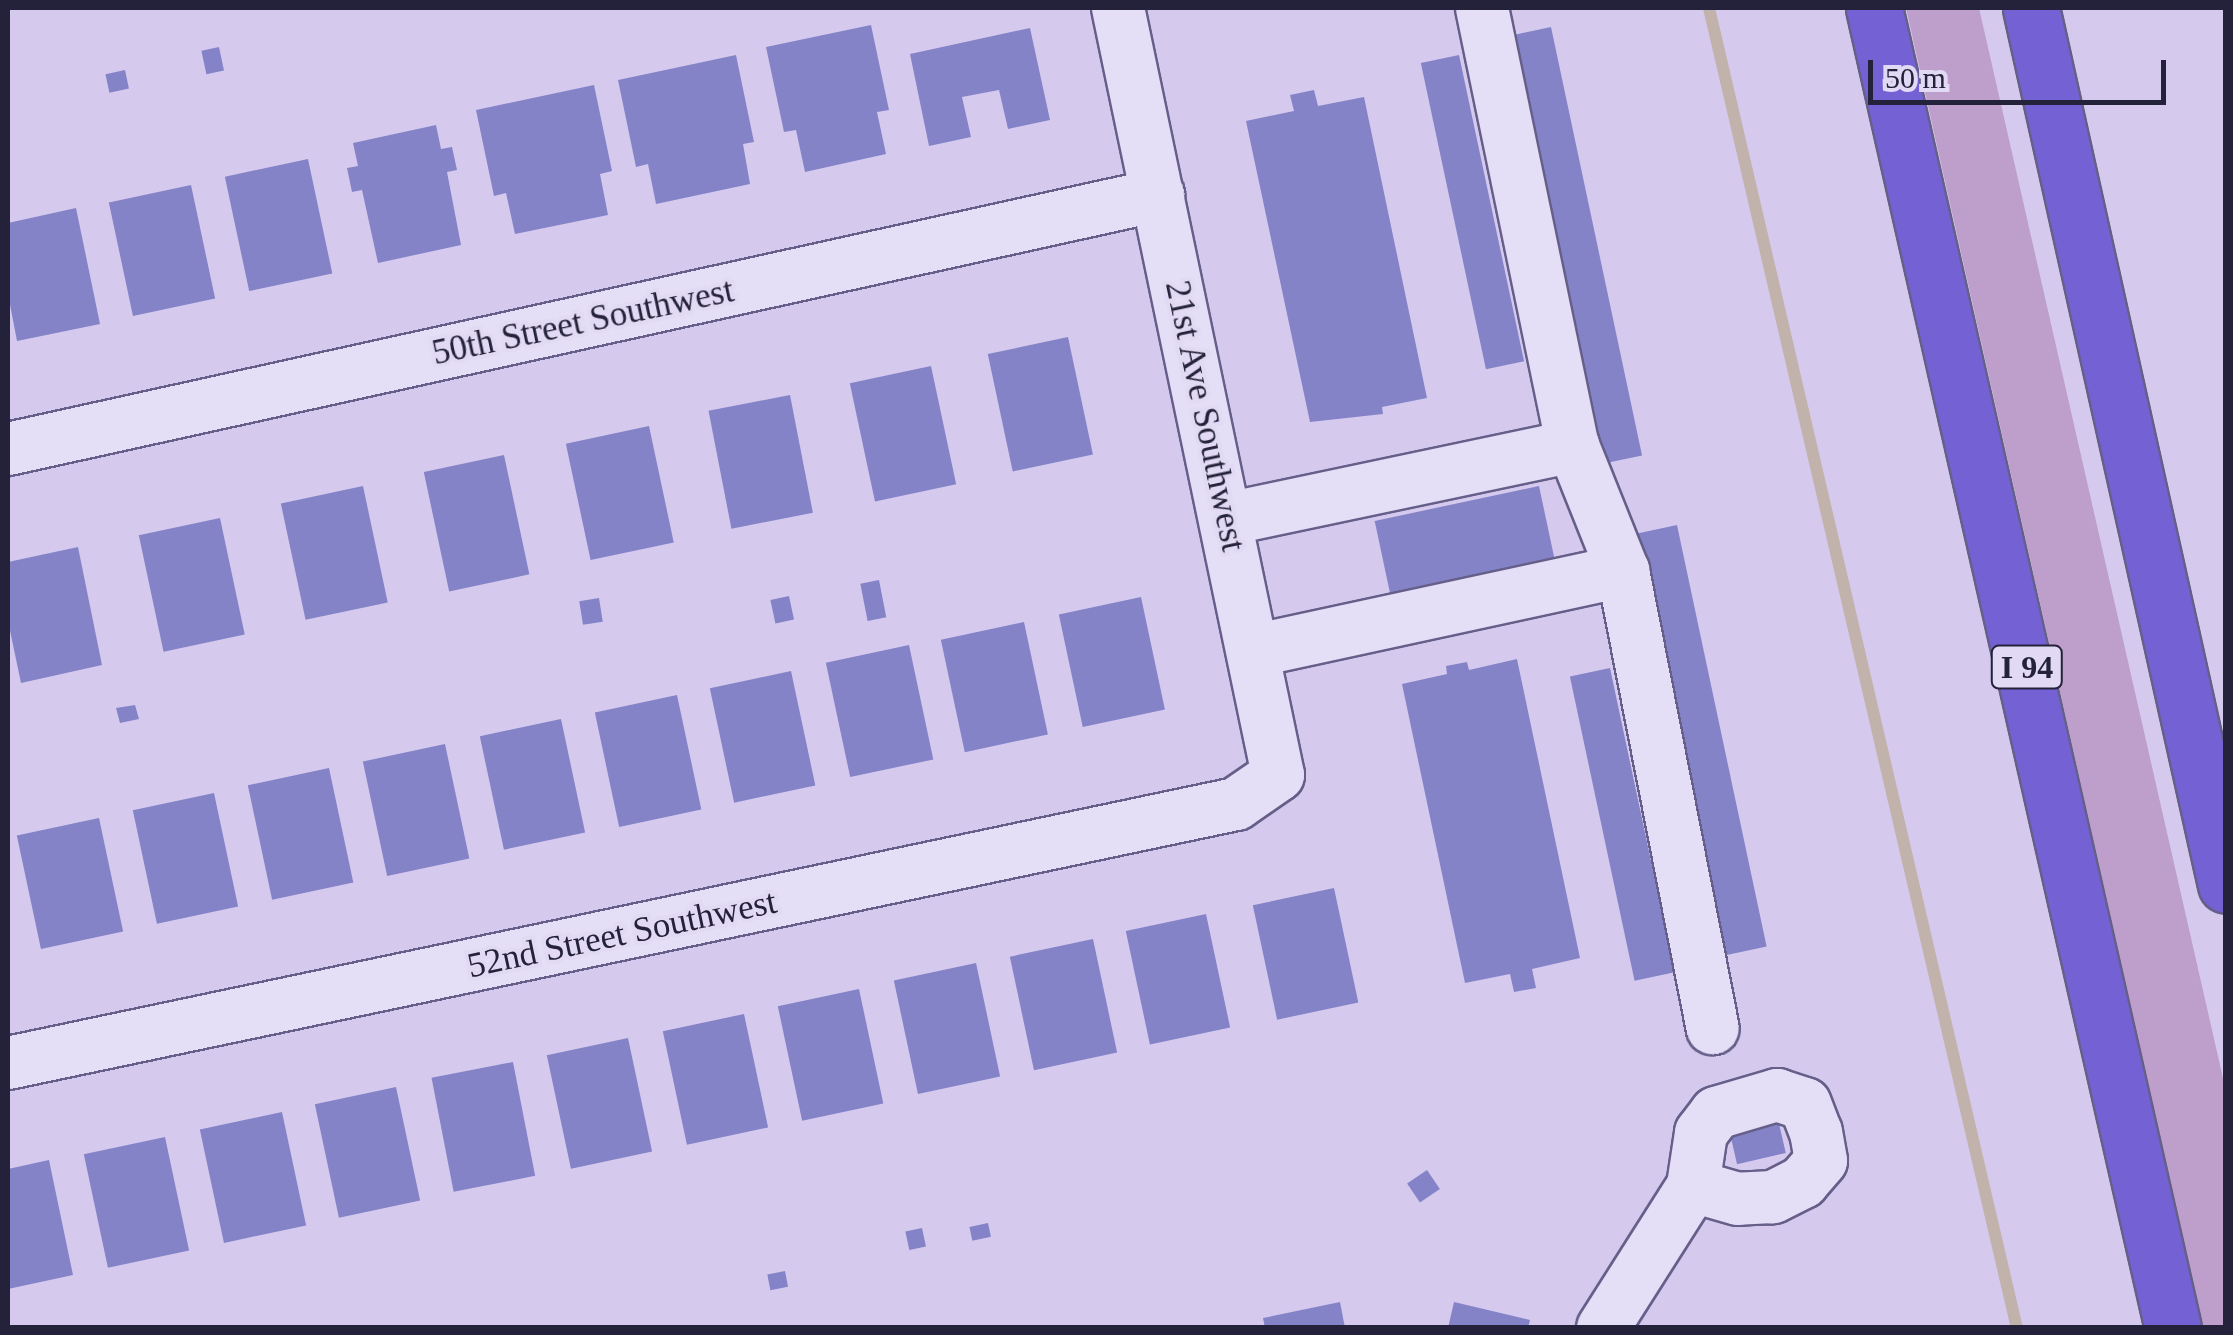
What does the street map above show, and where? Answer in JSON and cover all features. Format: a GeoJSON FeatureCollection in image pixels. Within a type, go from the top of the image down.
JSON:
{"type":"FeatureCollection","features":[{"type":"Feature","properties":{"kind":"highway","name":"I 94"},"geometry":{"type":"LineString","coordinates":[[1874,8],[2174,1328]]}},
{"type":"Feature","properties":{"kind":"highway"},"geometry":{"type":"LineString","coordinates":[[2031,8],[2226,885]]}},
{"type":"Feature","properties":{"kind":"street","name":"21st Ave Southwest"},"geometry":{"type":"LineString","coordinates":[[1118,8],[1278,774],[1236,804]]}},
{"type":"Feature","properties":{"kind":"street"},"geometry":{"type":"LineString","coordinates":[[1482,8],[1574,446],[1622,570],[1713,1028]]}},
{"type":"Feature","properties":{"kind":"street","name":"50th Street Southwest"},"geometry":{"type":"LineString","coordinates":[[8,449],[1158,195]]}},
{"type":"Feature","properties":{"kind":"street"},"geometry":{"type":"LineString","coordinates":[[1227,519],[1574,446]]}},
{"type":"Feature","properties":{"kind":"street"},"geometry":{"type":"LineString","coordinates":[[1253,651],[1622,570]]}},
{"type":"Feature","properties":{"kind":"street","name":"52nd Street Southwest"},"geometry":{"type":"LineString","coordinates":[[8,1064],[1236,804]]}},
{"type":"Feature","properties":{"kind":"street"},"geometry":{"type":"LineString","coordinates":[[1603,1328],[1693,1186]]}},
{"type":"Feature","properties":{"kind":"shaded area"},"geometry":{"type":"Polygon","coordinates":[[[1906,8],[1979,8],[2225,1087],[2225,1327],[2203,1327],[1906,8]]]}},
{"type":"Feature","properties":{"kind":"building"},"geometry":{"type":"Polygon","coordinates":[[[871,25],[889,110],[877,112],[886,154],[805,172],[796,130],[784,132],[766,47],[871,25]]]}},
{"type":"Feature","properties":{"kind":"building"},"geometry":{"type":"Polygon","coordinates":[[[1551,27],[1642,455],[1600,464],[1509,36],[1551,27]]]}},
{"type":"Feature","properties":{"kind":"building"},"geometry":{"type":"Polygon","coordinates":[[[1030,28],[1050,120],[1008,129],[999,90],[962,97],[971,137],[929,146],[910,54],[1030,28]]]}},
{"type":"Feature","properties":{"kind":"building"},"geometry":{"type":"Polygon","coordinates":[[[219,47],[224,70],[206,74],[201,51],[219,47]]]}},
{"type":"Feature","properties":{"kind":"building"},"geometry":{"type":"Polygon","coordinates":[[[736,55],[754,142],[743,144],[750,184],[656,204],[648,164],[636,167],[618,80],[736,55]]]}},
{"type":"Feature","properties":{"kind":"building"},"geometry":{"type":"Polygon","coordinates":[[[1459,55],[1524,361],[1486,369],[1421,63],[1459,55]]]}},
{"type":"Feature","properties":{"kind":"building"},"geometry":{"type":"Polygon","coordinates":[[[125,70],[129,89],[109,93],[105,74],[125,70]]]}},
{"type":"Feature","properties":{"kind":"building"},"geometry":{"type":"Polygon","coordinates":[[[594,85],[612,171],[600,174],[608,215],[515,234],[506,193],[494,196],[476,110],[594,85]]]}},
{"type":"Feature","properties":{"kind":"building"},"geometry":{"type":"Polygon","coordinates":[[[1314,90],[1318,106],[1364,97],[1427,398],[1382,407],[1383,414],[1310,422],[1246,121],[1294,111],[1290,95],[1314,90]]]}},
{"type":"Feature","properties":{"kind":"building"},"geometry":{"type":"Polygon","coordinates":[[[436,125],[441,149],[452,147],[457,170],[447,172],[461,245],[378,263],[362,190],[352,192],[347,168],[358,166],[353,143],[436,125]]]}},
{"type":"Feature","properties":{"kind":"building"},"geometry":{"type":"Polygon","coordinates":[[[308,159],[332,273],[249,291],[225,177],[308,159]]]}},
{"type":"Feature","properties":{"kind":"building"},"geometry":{"type":"Polygon","coordinates":[[[191,185],[215,298],[133,316],[109,202],[191,185]]]}},
{"type":"Feature","properties":{"kind":"building"},"geometry":{"type":"Polygon","coordinates":[[[76,208],[100,324],[17,341],[8,294],[8,223],[76,208]]]}},
{"type":"Feature","properties":{"kind":"building"},"geometry":{"type":"Polygon","coordinates":[[[1068,337],[1093,454],[1013,471],[988,354],[1068,337]]]}},
{"type":"Feature","properties":{"kind":"building"},"geometry":{"type":"Polygon","coordinates":[[[931,366],[956,484],[875,502],[850,383],[931,366]]]}},
{"type":"Feature","properties":{"kind":"building"},"geometry":{"type":"Polygon","coordinates":[[[790,395],[813,513],[731,529],[709,411],[790,395]]]}},
{"type":"Feature","properties":{"kind":"building"},"geometry":{"type":"Polygon","coordinates":[[[649,426],[674,542],[591,560],[566,444],[649,426]]]}},
{"type":"Feature","properties":{"kind":"building"},"geometry":{"type":"Polygon","coordinates":[[[504,455],[529,574],[449,591],[424,472],[504,455]]]}},
{"type":"Feature","properties":{"kind":"building"},"geometry":{"type":"Polygon","coordinates":[[[363,486],[388,602],[306,620],[281,503],[363,486]]]}},
{"type":"Feature","properties":{"kind":"building"},"geometry":{"type":"Polygon","coordinates":[[[1539,486],[1555,560],[1390,595],[1375,521],[1539,486]]]}},
{"type":"Feature","properties":{"kind":"building"},"geometry":{"type":"Polygon","coordinates":[[[220,518],[245,634],[164,652],[139,535],[220,518]]]}},
{"type":"Feature","properties":{"kind":"building"},"geometry":{"type":"Polygon","coordinates":[[[1677,525],[1767,947],[1725,956],[1635,534],[1677,525]]]}},
{"type":"Feature","properties":{"kind":"building"},"geometry":{"type":"Polygon","coordinates":[[[78,547],[102,665],[21,683],[8,621],[8,562],[78,547]]]}},
{"type":"Feature","properties":{"kind":"building"},"geometry":{"type":"Polygon","coordinates":[[[879,580],[886,617],[868,621],[860,584],[879,580]]]}},
{"type":"Feature","properties":{"kind":"building"},"geometry":{"type":"Polygon","coordinates":[[[789,596],[794,619],[775,623],[770,600],[789,596]]]}},
{"type":"Feature","properties":{"kind":"building"},"geometry":{"type":"Polygon","coordinates":[[[1141,597],[1165,709],[1083,727],[1059,614],[1141,597]]]}},
{"type":"Feature","properties":{"kind":"building"},"geometry":{"type":"Polygon","coordinates":[[[599,598],[603,622],[583,625],[579,601],[599,598]]]}},
{"type":"Feature","properties":{"kind":"building"},"geometry":{"type":"Polygon","coordinates":[[[1024,622],[1048,734],[965,752],[941,640],[1024,622]]]}},
{"type":"Feature","properties":{"kind":"building"},"geometry":{"type":"Polygon","coordinates":[[[909,645],[933,759],[850,777],[826,663],[909,645]]]}},
{"type":"Feature","properties":{"kind":"building"},"geometry":{"type":"Polygon","coordinates":[[[1517,659],[1580,958],[1532,969],[1536,988],[1514,992],[1510,974],[1465,983],[1402,684],[1447,674],[1446,666],[1467,662],[1469,670],[1517,659]]]}},
{"type":"Feature","properties":{"kind":"building"},"geometry":{"type":"Polygon","coordinates":[[[1610,668],[1675,972],[1635,981],[1570,677],[1610,668]]]}},
{"type":"Feature","properties":{"kind":"building"},"geometry":{"type":"Polygon","coordinates":[[[791,671],[815,785],[734,803],[710,688],[791,671]]]}},
{"type":"Feature","properties":{"kind":"building"},"geometry":{"type":"Polygon","coordinates":[[[677,695],[701,809],[619,827],[595,712],[677,695]]]}},
{"type":"Feature","properties":{"kind":"building"},"geometry":{"type":"Polygon","coordinates":[[[135,705],[139,719],[120,723],[116,708],[135,705]]]}},
{"type":"Feature","properties":{"kind":"building"},"geometry":{"type":"Polygon","coordinates":[[[561,719],[585,832],[504,850],[480,736],[561,719]]]}},
{"type":"Feature","properties":{"kind":"building"},"geometry":{"type":"Polygon","coordinates":[[[445,744],[469,858],[387,876],[363,761],[445,744]]]}},
{"type":"Feature","properties":{"kind":"building"},"geometry":{"type":"Polygon","coordinates":[[[329,768],[353,882],[272,900],[248,785],[329,768]]]}},
{"type":"Feature","properties":{"kind":"building"},"geometry":{"type":"Polygon","coordinates":[[[214,793],[238,906],[157,924],[133,810],[214,793]]]}},
{"type":"Feature","properties":{"kind":"building"},"geometry":{"type":"Polygon","coordinates":[[[99,818],[123,931],[41,949],[17,835],[99,818]]]}},
{"type":"Feature","properties":{"kind":"building"},"geometry":{"type":"Polygon","coordinates":[[[1334,888],[1358,1002],[1277,1020],[1253,905],[1334,888]]]}},
{"type":"Feature","properties":{"kind":"building"},"geometry":{"type":"Polygon","coordinates":[[[1206,914],[1230,1027],[1150,1045],[1126,931],[1206,914]]]}},
{"type":"Feature","properties":{"kind":"building"},"geometry":{"type":"Polygon","coordinates":[[[1093,939],[1117,1052],[1034,1070],[1010,957],[1093,939]]]}},
{"type":"Feature","properties":{"kind":"building"},"geometry":{"type":"Polygon","coordinates":[[[976,963],[1000,1076],[918,1094],[894,980],[976,963]]]}},
{"type":"Feature","properties":{"kind":"building"},"geometry":{"type":"Polygon","coordinates":[[[859,989],[883,1103],[802,1121],[778,1006],[859,989]]]}},
{"type":"Feature","properties":{"kind":"building"},"geometry":{"type":"Polygon","coordinates":[[[744,1014],[768,1127],[687,1145],[663,1031],[744,1014]]]}},
{"type":"Feature","properties":{"kind":"building"},"geometry":{"type":"Polygon","coordinates":[[[628,1038],[652,1151],[571,1169],[547,1055],[628,1038]]]}},
{"type":"Feature","properties":{"kind":"building"},"geometry":{"type":"Polygon","coordinates":[[[513,1062],[535,1176],[454,1192],[432,1078],[513,1062]]]}},
{"type":"Feature","properties":{"kind":"building"},"geometry":{"type":"Polygon","coordinates":[[[396,1087],[420,1200],[339,1218],[315,1104],[396,1087]]]}},
{"type":"Feature","properties":{"kind":"building"},"geometry":{"type":"Polygon","coordinates":[[[282,1112],[306,1225],[224,1243],[200,1129],[282,1112]]]}},
{"type":"Feature","properties":{"kind":"building"},"geometry":{"type":"Polygon","coordinates":[[[1777,1115],[1786,1153],[1737,1164],[1728,1126],[1777,1115]]]}},
{"type":"Feature","properties":{"kind":"building"},"geometry":{"type":"Polygon","coordinates":[[[165,1137],[189,1250],[108,1268],[84,1154],[165,1137]]]}},
{"type":"Feature","properties":{"kind":"building"},"geometry":{"type":"Polygon","coordinates":[[[49,1160],[73,1275],[8,1289],[8,1169],[49,1160]]]}},
{"type":"Feature","properties":{"kind":"building"},"geometry":{"type":"Polygon","coordinates":[[[1427,1170],[1440,1189],[1420,1202],[1407,1183],[1427,1170]]]}},
{"type":"Feature","properties":{"kind":"building"},"geometry":{"type":"Polygon","coordinates":[[[988,1223],[991,1237],[972,1241],[969,1227],[988,1223]]]}},
{"type":"Feature","properties":{"kind":"building"},"geometry":{"type":"Polygon","coordinates":[[[922,1228],[926,1247],[909,1250],[905,1232],[922,1228]]]}},
{"type":"Feature","properties":{"kind":"building"},"geometry":{"type":"Polygon","coordinates":[[[785,1271],[788,1287],[770,1290],[767,1274],[785,1271]]]}},
{"type":"Feature","properties":{"kind":"building"},"geometry":{"type":"Polygon","coordinates":[[[1340,1302],[1345,1328],[1265,1328],[1263,1318],[1340,1302]]]}},
{"type":"Feature","properties":{"kind":"building"},"geometry":{"type":"Polygon","coordinates":[[[1454,1302],[1530,1320],[1528,1328],[1448,1328],[1454,1302]]]}},
{"type":"Feature","properties":{"kind":"waterway"},"geometry":{"type":"LineString","coordinates":[[1709,8],[2017,1328]]}}]}
